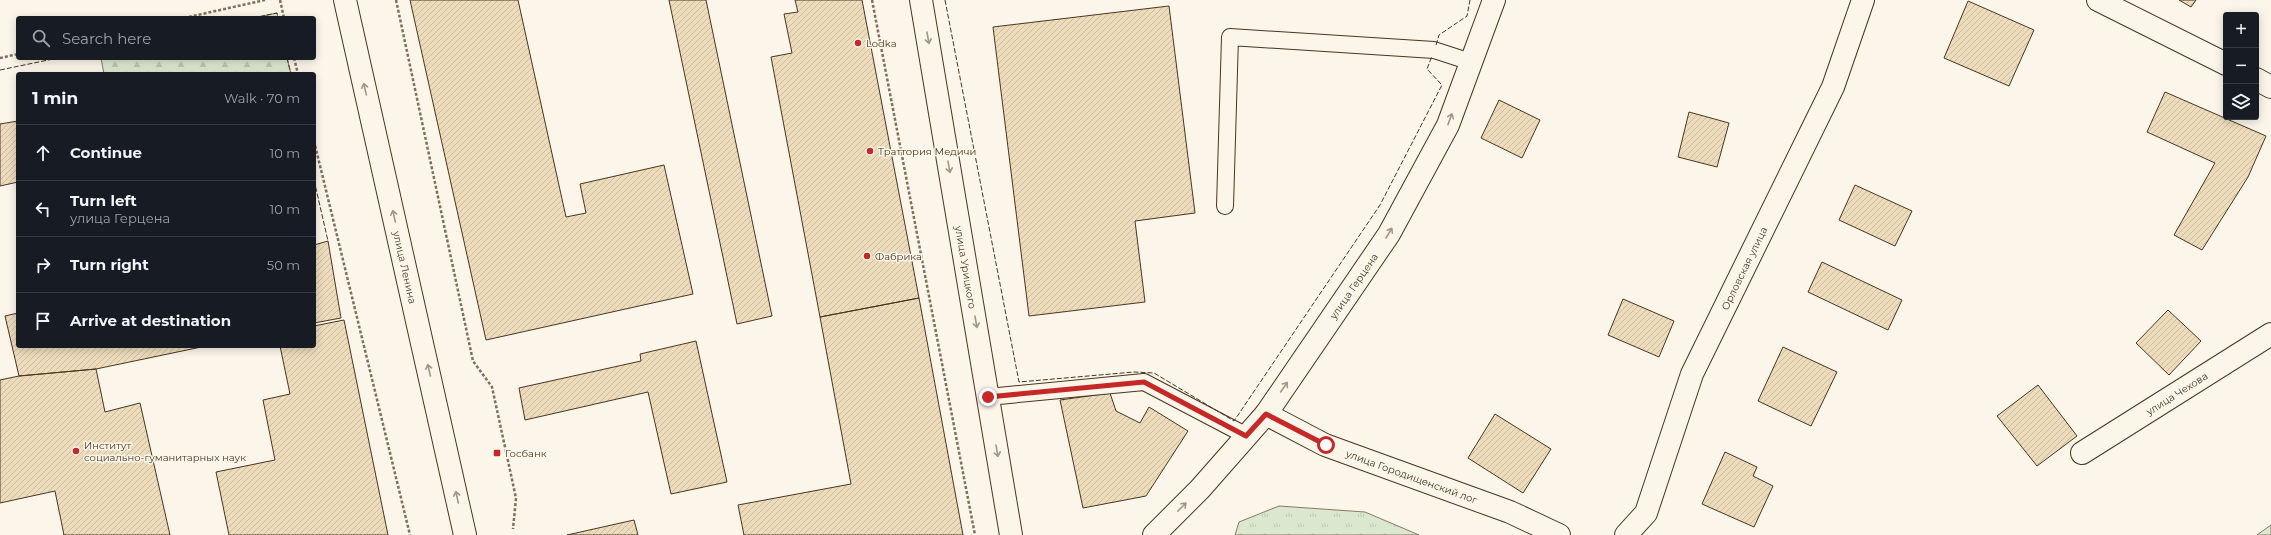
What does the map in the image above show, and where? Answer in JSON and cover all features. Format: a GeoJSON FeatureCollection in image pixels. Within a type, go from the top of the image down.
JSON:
{"type":"FeatureCollection","features":[{"type":"Feature","properties":{"kind":"street","name":"улица Ленина"},"geometry":{"type":"LineString","coordinates":[[345,0],[465,535]]}},
{"type":"Feature","properties":{"kind":"street","name":"улица Урицкого"},"geometry":{"type":"LineString","coordinates":[[921,0],[1011,535]]}},
{"type":"Feature","properties":{"kind":"street","name":"улица Герцена"},"geometry":{"type":"LineString","coordinates":[[1154,535],[1200,489],[1266,414],[1389,234],[1448,125],[1494,0]]}},
{"type":"Feature","properties":{"kind":"street","name":"Орловская улица"},"geometry":{"type":"LineString","coordinates":[[1626,535],[1646,513],[1692,374],[1833,87],[1863,0]]}},
{"type":"Feature","properties":{"kind":"street"},"geometry":{"type":"LineString","coordinates":[[2098,0],[2223,62]]}},
{"type":"Feature","properties":{"kind":"street"},"geometry":{"type":"LineString","coordinates":[[2259,81],[2271,87]]}},
{"type":"Feature","properties":{"kind":"street","name":"улица Чехова"},"geometry":{"type":"LineString","coordinates":[[2082,453],[2271,334]]}},
{"type":"Feature","properties":{"kind":"street","name":"улица Городищенский лог"},"geometry":{"type":"LineString","coordinates":[[1266,414],[1326,445],[1510,512],[1559,535]]}},
{"type":"Feature","properties":{"kind":"lane"},"geometry":{"type":"LineString","coordinates":[[1225,206],[1230,37],[1434,50],[1471,62]]}},
{"type":"Feature","properties":{"kind":"lane"},"geometry":{"type":"LineString","coordinates":[[988,397],[1144,382],[1246,436]]}},
{"type":"Feature","properties":{"kind":"path"},"geometry":{"type":"LineString","coordinates":[[193,16],[265,0]]}},
{"type":"Feature","properties":{"kind":"path"},"geometry":{"type":"LineString","coordinates":[[280,0],[284,16]]}},
{"type":"Feature","properties":{"kind":"path"},"geometry":{"type":"LineString","coordinates":[[396,0],[473,361],[492,387],[516,498],[513,529]]}},
{"type":"Feature","properties":{"kind":"path"},"geometry":{"type":"LineString","coordinates":[[872,0],[975,535]]}},
{"type":"Feature","properties":{"kind":"path"},"geometry":{"type":"LineString","coordinates":[[0,58],[16,54]]}},
{"type":"Feature","properties":{"kind":"path"},"geometry":{"type":"LineString","coordinates":[[294,60],[298,72]]}},
{"type":"Feature","properties":{"kind":"path"},"geometry":{"type":"LineString","coordinates":[[316,149],[410,535]]}},
{"type":"Feature","properties":{"kind":"green space"},"geometry":{"type":"Polygon","coordinates":[[[277,13],[278,16],[263,16],[277,13]]]}},
{"type":"Feature","properties":{"kind":"green space"},"geometry":{"type":"Polygon","coordinates":[[[101,60],[288,60],[290,72],[104,72],[101,60]]]}},
{"type":"Feature","properties":{"kind":"green space"},"geometry":{"type":"Polygon","coordinates":[[[1279,506],[1365,512],[1419,535],[1235,535],[1239,522],[1279,506]]]}},
{"type":"Feature","properties":{"kind":"green space"},"geometry":{"type":"Polygon","coordinates":[[[2271,525],[2271,535],[2257,535],[2271,525]]]}},
{"type":"Feature","properties":{"kind":"building"},"geometry":{"type":"Polygon","coordinates":[[[410,0],[518,0],[566,217],[586,213],[580,184],[664,165],[693,294],[486,340],[410,0]]]}},
{"type":"Feature","properties":{"kind":"building"},"geometry":{"type":"Polygon","coordinates":[[[669,0],[706,0],[772,316],[737,324],[669,0]]]}},
{"type":"Feature","properties":{"kind":"building"},"geometry":{"type":"Polygon","coordinates":[[[795,0],[862,0],[919,298],[820,317],[771,57],[792,53],[784,14],[798,12],[795,0]]]}},
{"type":"Feature","properties":{"kind":"building"},"geometry":{"type":"Polygon","coordinates":[[[2179,0],[2196,0],[2191,7],[2179,0]]]}},
{"type":"Feature","properties":{"kind":"building"},"geometry":{"type":"Polygon","coordinates":[[[1968,1],[2034,30],[2009,86],[1944,58],[1968,1]]]}},
{"type":"Feature","properties":{"kind":"building"},"geometry":{"type":"Polygon","coordinates":[[[1169,6],[1195,213],[1135,221],[1145,302],[1029,316],[993,27],[1169,6]]]}},
{"type":"Feature","properties":{"kind":"building"},"geometry":{"type":"Polygon","coordinates":[[[2165,92],[2223,117],[2223,120],[2229,120],[2266,136],[2248,177],[2202,250],[2174,235],[2215,163],[2147,132],[2165,92]]]}},
{"type":"Feature","properties":{"kind":"building"},"geometry":{"type":"Polygon","coordinates":[[[1499,100],[1540,120],[1522,158],[1481,138],[1499,100]]]}},
{"type":"Feature","properties":{"kind":"building"},"geometry":{"type":"Polygon","coordinates":[[[1689,112],[1729,123],[1717,167],[1678,157],[1689,112]]]}},
{"type":"Feature","properties":{"kind":"building"},"geometry":{"type":"Polygon","coordinates":[[[16,121],[16,182],[0,186],[0,124],[16,121]]]}},
{"type":"Feature","properties":{"kind":"building"},"geometry":{"type":"Polygon","coordinates":[[[1855,185],[1912,211],[1895,246],[1839,220],[1855,185]]]}},
{"type":"Feature","properties":{"kind":"building"},"geometry":{"type":"Polygon","coordinates":[[[328,241],[341,318],[316,323],[316,244],[328,241]]]}},
{"type":"Feature","properties":{"kind":"building"},"geometry":{"type":"Polygon","coordinates":[[[1822,262],[1902,300],[1888,330],[1808,292],[1822,262]]]}},
{"type":"Feature","properties":{"kind":"building"},"geometry":{"type":"Polygon","coordinates":[[[919,298],[963,535],[744,535],[738,505],[851,484],[820,317],[919,298]]]}},
{"type":"Feature","properties":{"kind":"building"},"geometry":{"type":"Polygon","coordinates":[[[1623,299],[1674,321],[1659,357],[1608,335],[1623,299]]]}},
{"type":"Feature","properties":{"kind":"building"},"geometry":{"type":"Polygon","coordinates":[[[2168,310],[2201,341],[2169,375],[2136,343],[2168,310]]]}},
{"type":"Feature","properties":{"kind":"building"},"geometry":{"type":"Polygon","coordinates":[[[16,313],[16,348],[196,348],[96,369],[19,376],[5,316],[16,313]]]}},
{"type":"Feature","properties":{"kind":"building"},"geometry":{"type":"Polygon","coordinates":[[[344,320],[388,535],[229,535],[216,472],[275,460],[263,400],[290,394],[280,348],[316,348],[316,326],[344,320]]]}},
{"type":"Feature","properties":{"kind":"building"},"geometry":{"type":"Polygon","coordinates":[[[696,341],[727,482],[671,494],[648,392],[525,420],[519,388],[641,361],[640,354],[696,341]]]}},
{"type":"Feature","properties":{"kind":"building"},"geometry":{"type":"Polygon","coordinates":[[[1783,347],[1837,372],[1811,426],[1758,401],[1783,347]]]}},
{"type":"Feature","properties":{"kind":"building","name":"Институт социально-гуманитарных наук"},"geometry":{"type":"Polygon","coordinates":[[[96,369],[105,412],[140,403],[170,535],[64,535],[55,491],[0,503],[0,380],[19,376],[96,369]]]}},
{"type":"Feature","properties":{"kind":"building"},"geometry":{"type":"Polygon","coordinates":[[[2038,385],[2077,436],[2037,466],[1997,416],[2038,385]]]}},
{"type":"Feature","properties":{"kind":"building"},"geometry":{"type":"Polygon","coordinates":[[[1110,393],[1116,411],[1140,423],[1149,407],[1188,431],[1146,496],[1083,508],[1060,400],[1110,393]]]}},
{"type":"Feature","properties":{"kind":"building"},"geometry":{"type":"Polygon","coordinates":[[[1495,414],[1551,449],[1523,493],[1468,458],[1495,414]]]}},
{"type":"Feature","properties":{"kind":"building"},"geometry":{"type":"Polygon","coordinates":[[[1725,452],[1757,467],[1753,476],[1773,486],[1754,527],[1702,504],[1725,452]]]}},
{"type":"Feature","properties":{"kind":"building"},"geometry":{"type":"Polygon","coordinates":[[[634,520],[638,535],[567,535],[634,520]]]}},
{"type":"Feature","properties":{"kind":"fence"},"geometry":{"type":"LineString","coordinates":[[945,0],[1019,382],[1134,372],[1154,373],[1234,421],[1380,205],[1442,85],[1427,69],[1432,56]]}},
{"type":"Feature","properties":{"kind":"fence"},"geometry":{"type":"LineString","coordinates":[[1436,45],[1439,35],[1467,16],[1470,0]]}},
{"type":"Feature","properties":{"kind":"fence"},"geometry":{"type":"LineString","coordinates":[[263,16],[277,13],[278,16]]}},
{"type":"Feature","properties":{"kind":"fence"},"geometry":{"type":"LineString","coordinates":[[0,70],[48,60]]}},
{"type":"Feature","properties":{"kind":"fence"},"geometry":{"type":"LineString","coordinates":[[288,60],[290,72]]}},
{"type":"Feature","properties":{"kind":"fence"},"geometry":{"type":"LineString","coordinates":[[316,189],[328,241]]}},
{"type":"Feature","properties":{"kind":"place","name":"Lodka"},"geometry":{"type":"Point","coordinates":[858,43]}},
{"type":"Feature","properties":{"kind":"place","name":"Траттория Медичи"},"geometry":{"type":"Point","coordinates":[870,151]}},
{"type":"Feature","properties":{"kind":"place","name":"Фабрика"},"geometry":{"type":"Point","coordinates":[867,256]}},
{"type":"Feature","properties":{"kind":"place","name":"Институт социально-гуманитарных наук"},"geometry":{"type":"Point","coordinates":[76,451]}},
{"type":"Feature","properties":{"kind":"place","name":"Госбанк"},"geometry":{"type":"Point","coordinates":[497,453]}},
{"type":"Feature","properties":{"kind":"route"},"geometry":{"type":"LineString","coordinates":[[988,397],[1144,382],[1246,436],[1266,414],[1326,445]]}}]}
